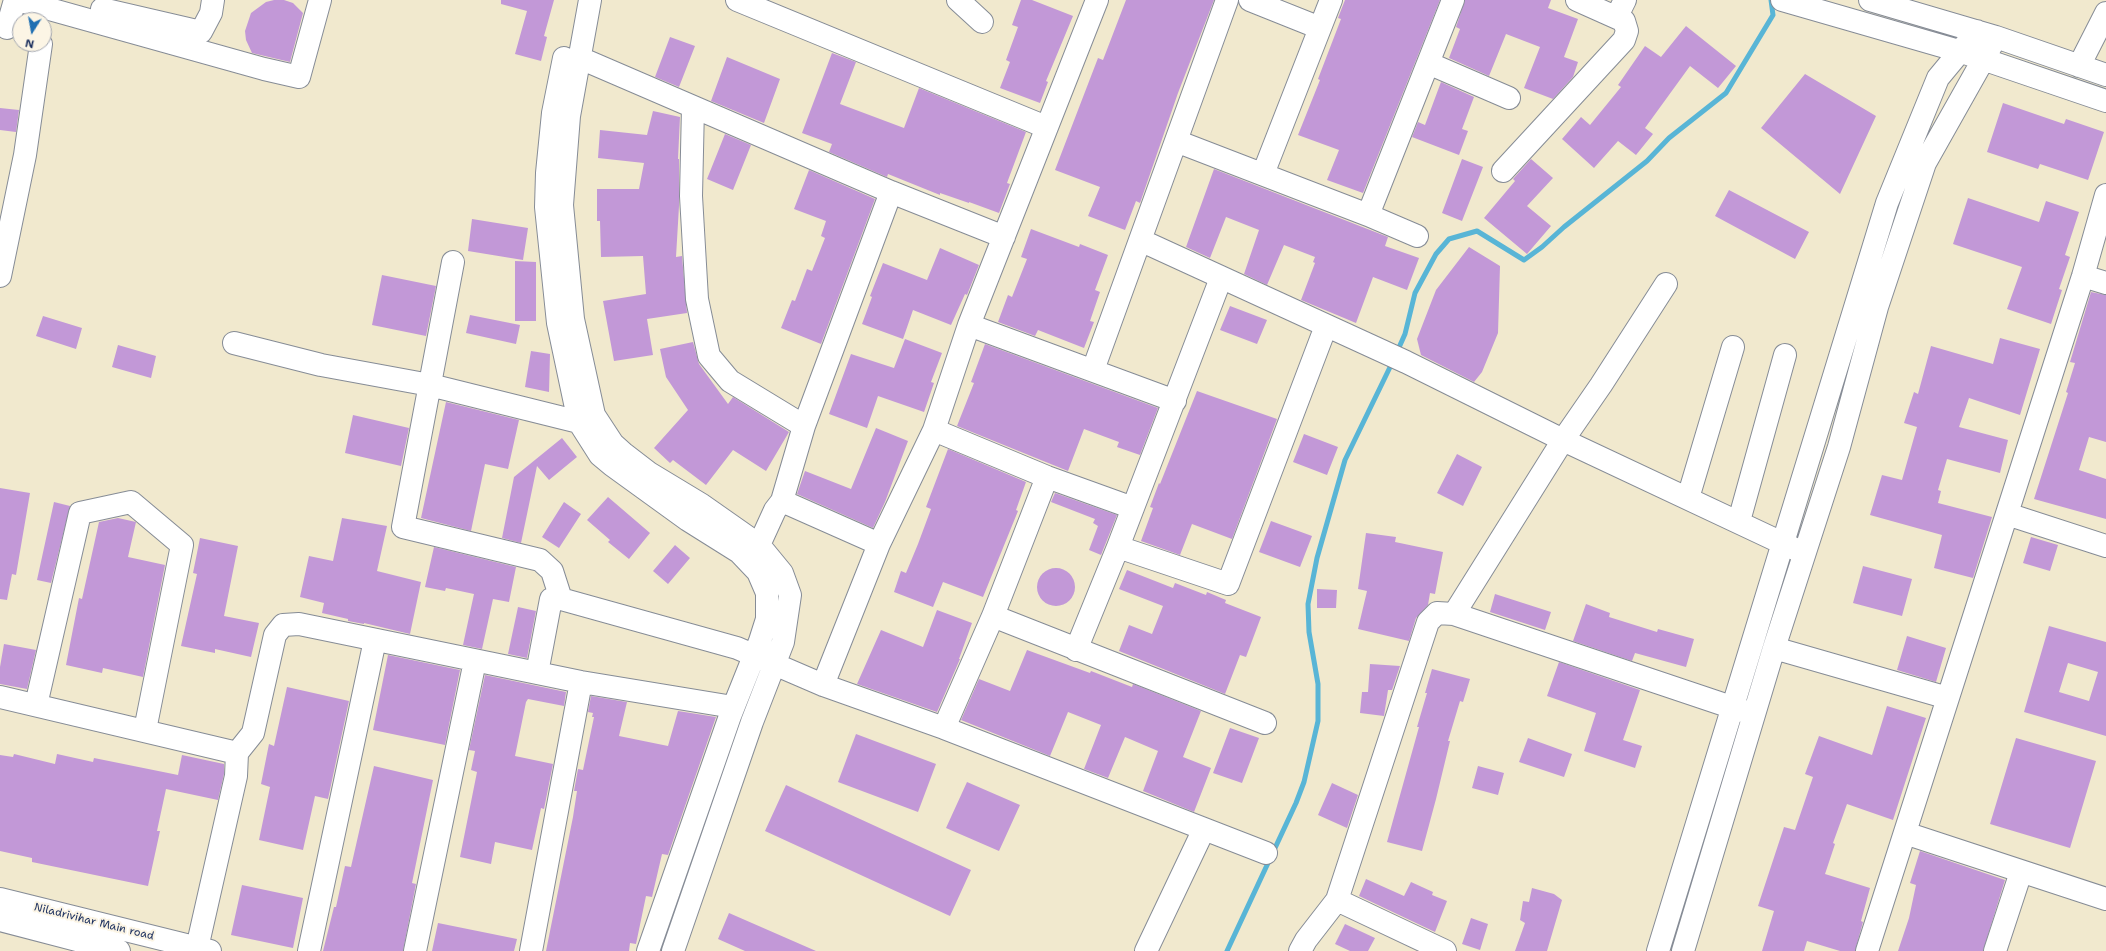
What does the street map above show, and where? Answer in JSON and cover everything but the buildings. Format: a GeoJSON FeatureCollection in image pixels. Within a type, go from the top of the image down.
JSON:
{"type":"FeatureCollection","features":[{"type":"Feature","properties":{"kind":"street"},"geometry":{"type":"LineString","coordinates":[[9,28],[16,0],[264,69],[298,77],[320,0]]}},
{"type":"Feature","properties":{"kind":"street"},"geometry":{"type":"LineString","coordinates":[[62,0],[201,32],[211,13],[214,0]]}},
{"type":"Feature","properties":{"kind":"street"},"geometry":{"type":"LineString","coordinates":[[576,0],[561,115],[562,205],[573,319],[594,415],[613,444],[649,473],[702,505],[759,545],[782,573],[790,595],[783,642],[752,722],[673,951]]}},
{"type":"Feature","properties":{"kind":"street"},"geometry":{"type":"LineString","coordinates":[[590,0],[580,58],[561,115],[547,173],[546,207],[549,252],[558,323],[579,422],[600,455],[612,465],[670,507],[739,552],[758,572],[767,593],[767,618],[755,656],[733,707],[648,951]]}},
{"type":"Feature","properties":{"kind":"street"},"geometry":{"type":"LineString","coordinates":[[738,0],[1046,127]]}},
{"type":"Feature","properties":{"kind":"street"},"geometry":{"type":"LineString","coordinates":[[958,0],[982,22]]}},
{"type":"Feature","properties":{"kind":"street"},"geometry":{"type":"LineString","coordinates":[[823,685],[879,544],[934,430],[969,325],[1097,0]]}},
{"type":"Feature","properties":{"kind":"street"},"geometry":{"type":"LineString","coordinates":[[1093,370],[1227,0]]}},
{"type":"Feature","properties":{"kind":"street"},"geometry":{"type":"LineString","coordinates":[[1250,0],[1320,28]]}},
{"type":"Feature","properties":{"kind":"street"},"geometry":{"type":"LineString","coordinates":[[1263,174],[1331,0]]}},
{"type":"Feature","properties":{"kind":"street"},"geometry":{"type":"LineString","coordinates":[[1368,215],[1453,0]]}},
{"type":"Feature","properties":{"kind":"street"},"geometry":{"type":"LineString","coordinates":[[1503,171],[1624,40],[1627,31],[1621,8],[1577,0]]}},
{"type":"Feature","properties":{"kind":"street"},"geometry":{"type":"LineString","coordinates":[[1782,0],[1959,51],[2106,101]]}},
{"type":"Feature","properties":{"kind":"street"},"geometry":{"type":"LineString","coordinates":[[1870,0],[1987,34],[2106,75]]}},
{"type":"Feature","properties":{"kind":"street"},"geometry":{"type":"LineString","coordinates":[[2079,66],[2106,13]]}},
{"type":"Feature","properties":{"kind":"street"},"geometry":{"type":"LineString","coordinates":[[1658,951],[1887,203],[1938,78],[1959,51],[1987,34]]}},
{"type":"Feature","properties":{"kind":"street"},"geometry":{"type":"LineString","coordinates":[[1683,951],[1774,648],[1839,447],[1877,307],[1925,163],[1984,60],[1987,34]]}},
{"type":"Feature","properties":{"kind":"street"},"geometry":{"type":"LineString","coordinates":[[0,276],[25,155],[40,52]]}},
{"type":"Feature","properties":{"kind":"street"},"geometry":{"type":"LineString","coordinates":[[580,58],[891,192],[1004,237]]}},
{"type":"Feature","properties":{"kind":"street"},"geometry":{"type":"LineString","coordinates":[[1428,63],[1509,98]]}},
{"type":"Feature","properties":{"kind":"street"},"geometry":{"type":"LineString","coordinates":[[693,107],[691,196],[697,299],[709,356],[730,382],[804,426]]}},
{"type":"Feature","properties":{"kind":"street"},"geometry":{"type":"LineString","coordinates":[[1176,141],[1368,215],[1418,236]]}},
{"type":"Feature","properties":{"kind":"street"},"geometry":{"type":"LineString","coordinates":[[759,545],[775,510],[782,501],[804,426],[891,192]]}},
{"type":"Feature","properties":{"kind":"street"},"geometry":{"type":"LineString","coordinates":[[1867,951],[2083,276],[2106,194]]}},
{"type":"Feature","properties":{"kind":"street"},"geometry":{"type":"LineString","coordinates":[[1140,240],[1406,362],[1563,440],[1805,554]]}},
{"type":"Feature","properties":{"kind":"street"},"geometry":{"type":"LineString","coordinates":[[453,262],[403,528],[540,560],[552,571],[561,599]]}},
{"type":"Feature","properties":{"kind":"street"},"geometry":{"type":"LineString","coordinates":[[2083,276],[2106,284]]}},
{"type":"Feature","properties":{"kind":"street"},"geometry":{"type":"LineString","coordinates":[[1076,650],[1118,547],[1221,278]]}},
{"type":"Feature","properties":{"kind":"street"},"geometry":{"type":"LineString","coordinates":[[1454,614],[1563,440],[1601,385],[1666,284]]}},
{"type":"Feature","properties":{"kind":"street"},"geometry":{"type":"LineString","coordinates":[[969,325],[1174,401]]}},
{"type":"Feature","properties":{"kind":"street"},"geometry":{"type":"LineString","coordinates":[[1118,547],[1228,584],[1326,326]]}},
{"type":"Feature","properties":{"kind":"street"},"geometry":{"type":"LineString","coordinates":[[234,343],[321,365],[430,385],[579,422]]}},
{"type":"Feature","properties":{"kind":"street"},"geometry":{"type":"LineString","coordinates":[[1688,498],[1733,347]]}},
{"type":"Feature","properties":{"kind":"street"},"geometry":{"type":"LineString","coordinates":[[1739,522],[1785,355]]}},
{"type":"Feature","properties":{"kind":"street"},"geometry":{"type":"LineString","coordinates":[[934,430],[1047,477],[1133,508]]}},
{"type":"Feature","properties":{"kind":"street"},"geometry":{"type":"LineString","coordinates":[[944,728],[993,616],[1047,477]]}},
{"type":"Feature","properties":{"kind":"street"},"geometry":{"type":"LineString","coordinates":[[782,501],[879,544]]}},
{"type":"Feature","properties":{"kind":"street"},"geometry":{"type":"LineString","coordinates":[[36,705],[80,513],[131,502],[182,545],[145,730]]}},
{"type":"Feature","properties":{"kind":"street"},"geometry":{"type":"LineString","coordinates":[[2007,514],[2106,546]]}},
{"type":"Feature","properties":{"kind":"street"},"geometry":{"type":"LineString","coordinates":[[537,673],[551,599],[561,599],[737,648],[823,685],[944,728],[1266,854]]}},
{"type":"Feature","properties":{"kind":"street"},"geometry":{"type":"LineString","coordinates":[[1300,951],[1306,940],[1337,900],[1428,622],[1437,613],[1454,614],[1754,715]]}},
{"type":"Feature","properties":{"kind":"street"},"geometry":{"type":"LineString","coordinates":[[993,616],[1264,723]]}},
{"type":"Feature","properties":{"kind":"street"},"geometry":{"type":"LineString","coordinates":[[204,949],[236,776],[237,753],[253,733],[275,635],[283,625],[299,624],[581,682],[733,707]]}},
{"type":"Feature","properties":{"kind":"street"},"geometry":{"type":"LineString","coordinates":[[309,951],[375,640]]}},
{"type":"Feature","properties":{"kind":"street"},"geometry":{"type":"LineString","coordinates":[[1774,648],[1948,698]]}},
{"type":"Feature","properties":{"kind":"street"},"geometry":{"type":"LineString","coordinates":[[415,951],[475,661]]}},
{"type":"Feature","properties":{"kind":"street"},"geometry":{"type":"LineString","coordinates":[[531,951],[581,682]]}},
{"type":"Feature","properties":{"kind":"street"},"geometry":{"type":"LineString","coordinates":[[0,697],[145,730],[237,753]]}},
{"type":"Feature","properties":{"kind":"street"},"geometry":{"type":"LineString","coordinates":[[1146,951],[1204,829]]}},
{"type":"Feature","properties":{"kind":"street"},"geometry":{"type":"LineString","coordinates":[[1905,833],[2106,899]]}},
{"type":"Feature","properties":{"kind":"street"},"geometry":{"type":"LineString","coordinates":[[1995,951],[2021,872]]}},
{"type":"Feature","properties":{"kind":"street","name":"Niladrivihar Main road"},"geometry":{"type":"LineString","coordinates":[[0,899],[204,949]]}},
{"type":"Feature","properties":{"kind":"street"},"geometry":{"type":"LineString","coordinates":[[1337,900],[1445,951]]}},
{"type":"Feature","properties":{"kind":"street"},"geometry":{"type":"LineString","coordinates":[[0,920],[119,951]]}},
{"type":"Feature","properties":{"kind":"waterway"},"geometry":{"type":"LineString","coordinates":[[1397,352],[1405,334],[1415,293],[1436,254],[1449,239],[1477,231],[1524,260],[1542,247],[1564,227],[1647,161],[1669,138],[1726,93],[1773,15],[1771,0]]}},
{"type":"Feature","properties":{"kind":"waterway"},"geometry":{"type":"LineString","coordinates":[[1227,951],[1296,803],[1304,782],[1318,721],[1318,684],[1309,632],[1308,604],[1317,558],[1345,460],[1393,361]]}}]}
